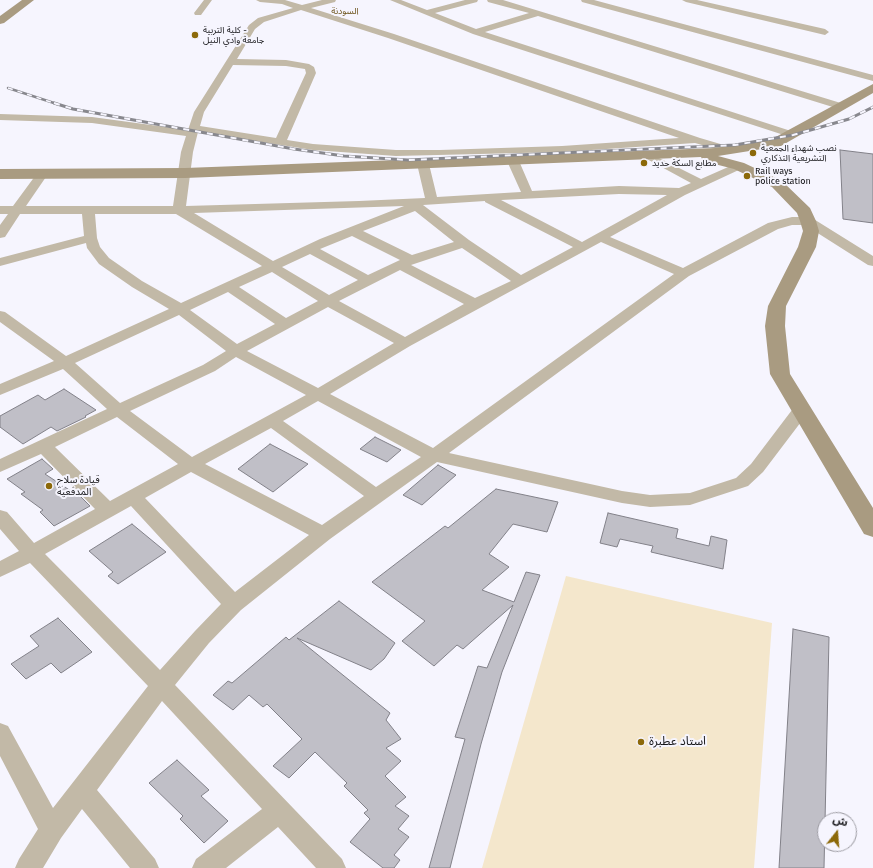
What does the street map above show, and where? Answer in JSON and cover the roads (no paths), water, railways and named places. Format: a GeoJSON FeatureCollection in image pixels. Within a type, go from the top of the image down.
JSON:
{"type":"FeatureCollection","features":[{"type":"Feature","properties":{"kind":"street"},"geometry":{"type":"LineString","coordinates":[[0,21],[29,0]]}},
{"type":"Feature","properties":{"kind":"street"},"geometry":{"type":"LineString","coordinates":[[198,13],[208,0]]}},
{"type":"Feature","properties":{"kind":"street"},"geometry":{"type":"LineString","coordinates":[[260,0],[283,2],[303,8],[524,80],[695,147],[738,166],[772,170]]}},
{"type":"Feature","properties":{"kind":"street"},"geometry":{"type":"LineString","coordinates":[[179,210],[187,152],[199,112],[252,27],[261,20],[332,0]]}},
{"type":"Feature","properties":{"kind":"street"},"geometry":{"type":"LineString","coordinates":[[394,0],[476,32],[790,134]]}},
{"type":"Feature","properties":{"kind":"street"},"geometry":{"type":"LineString","coordinates":[[426,13],[474,0]]}},
{"type":"Feature","properties":{"kind":"street"},"geometry":{"type":"LineString","coordinates":[[491,0],[539,13],[840,106]]}},
{"type":"Feature","properties":{"kind":"street"},"geometry":{"type":"LineString","coordinates":[[585,0],[873,78]]}},
{"type":"Feature","properties":{"kind":"street"},"geometry":{"type":"LineString","coordinates":[[686,0],[824,32]]}},
{"type":"Feature","properties":{"kind":"street"},"geometry":{"type":"LineString","coordinates":[[476,32],[539,13]]}},
{"type":"Feature","properties":{"kind":"street"},"geometry":{"type":"LineString","coordinates":[[231,62],[286,63],[310,67],[311,73],[280,142]]}},
{"type":"Feature","properties":{"kind":"street"},"geometry":{"type":"LineString","coordinates":[[772,170],[772,149],[776,143],[873,88]]}},
{"type":"Feature","properties":{"kind":"street"},"geometry":{"type":"LineString","coordinates":[[0,117],[92,120],[352,151],[440,153],[622,146],[695,147],[723,151],[754,159],[772,170],[804,211],[811,231],[807,247],[777,306],[775,326],[780,374],[873,528]]}},
{"type":"Feature","properties":{"kind":"street"},"geometry":{"type":"LineString","coordinates":[[723,151],[776,143]]}},
{"type":"Feature","properties":{"kind":"street"},"geometry":{"type":"LineString","coordinates":[[0,174],[185,174],[649,156],[695,147]]}},
{"type":"Feature","properties":{"kind":"street"},"geometry":{"type":"LineString","coordinates":[[649,156],[700,183]]}},
{"type":"Feature","properties":{"kind":"street"},"geometry":{"type":"LineString","coordinates":[[513,161],[528,195]]}},
{"type":"Feature","properties":{"kind":"street"},"geometry":{"type":"LineString","coordinates":[[423,164],[432,201]]}},
{"type":"Feature","properties":{"kind":"street"},"geometry":{"type":"LineString","coordinates":[[0,570],[319,394],[475,304],[521,281],[581,246],[681,192],[738,166]]}},
{"type":"Feature","properties":{"kind":"street"},"geometry":{"type":"LineString","coordinates":[[0,234],[42,174]]}},
{"type":"Feature","properties":{"kind":"street"},"geometry":{"type":"LineString","coordinates":[[0,210],[179,210],[415,204],[432,201],[619,190],[681,192]]}},
{"type":"Feature","properties":{"kind":"street"},"geometry":{"type":"LineString","coordinates":[[488,198],[581,246]]}},
{"type":"Feature","properties":{"kind":"street"},"geometry":{"type":"LineString","coordinates":[[0,390],[65,362],[310,249],[415,204]]}},
{"type":"Feature","properties":{"kind":"street"},"geometry":{"type":"LineString","coordinates":[[415,204],[464,243],[521,281]]}},
{"type":"Feature","properties":{"kind":"street"},"geometry":{"type":"LineString","coordinates":[[88,210],[91,238],[94,248],[104,261],[137,284],[180,309],[236,351],[434,456],[622,497],[650,501],[690,499],[742,482],[757,468],[801,410]]}},
{"type":"Feature","properties":{"kind":"street"},"geometry":{"type":"LineString","coordinates":[[179,210],[219,233],[328,301],[405,343]]}},
{"type":"Feature","properties":{"kind":"street"},"geometry":{"type":"LineString","coordinates":[[28,868],[52,830],[161,685],[202,637],[234,604],[323,534],[434,456],[684,273],[773,226],[792,221],[808,221],[873,262]]}},
{"type":"Feature","properties":{"kind":"street"},"geometry":{"type":"LineString","coordinates":[[353,230],[475,304]]}},
{"type":"Feature","properties":{"kind":"street"},"geometry":{"type":"LineString","coordinates":[[600,237],[684,273]]}},
{"type":"Feature","properties":{"kind":"street"},"geometry":{"type":"LineString","coordinates":[[0,262],[91,238]]}},
{"type":"Feature","properties":{"kind":"street"},"geometry":{"type":"LineString","coordinates":[[0,466],[209,368],[236,351],[368,280],[406,263],[464,243]]}},
{"type":"Feature","properties":{"kind":"street"},"geometry":{"type":"LineString","coordinates":[[310,249],[368,280]]}},
{"type":"Feature","properties":{"kind":"street"},"geometry":{"type":"LineString","coordinates":[[229,287],[285,324]]}},
{"type":"Feature","properties":{"kind":"street"},"geometry":{"type":"LineString","coordinates":[[0,315],[65,362],[118,410],[190,464],[323,534]]}},
{"type":"Feature","properties":{"kind":"street"},"geometry":{"type":"LineString","coordinates":[[271,420],[377,497]]}},
{"type":"Feature","properties":{"kind":"street"},"geometry":{"type":"LineString","coordinates":[[43,445],[107,510]]}},
{"type":"Feature","properties":{"kind":"street"},"geometry":{"type":"LineString","coordinates":[[132,496],[234,604]]}},
{"type":"Feature","properties":{"kind":"street"},"geometry":{"type":"LineString","coordinates":[[0,517],[31,552],[161,685],[278,812],[332,868]]}},
{"type":"Feature","properties":{"kind":"street"},"geometry":{"type":"LineString","coordinates":[[0,733],[52,830]]}},
{"type":"Feature","properties":{"kind":"street"},"geometry":{"type":"LineString","coordinates":[[82,790],[146,868]]}},
{"type":"Feature","properties":{"kind":"street"},"geometry":{"type":"LineString","coordinates":[[206,868],[278,812]]}},
{"type":"Feature","properties":{"kind":"railway"},"geometry":{"type":"LineString","coordinates":[[8,88],[57,104]]}},
{"type":"Feature","properties":{"kind":"railway"},"geometry":{"type":"LineString","coordinates":[[54,103],[73,109],[294,149],[344,156],[408,160],[735,145],[793,135],[849,119],[873,107]]}},
{"type":"Feature","properties":{"kind":"place","name":"كلية التربية - جامعة وادي النيل"},"geometry":{"type":"Point","coordinates":[195,35]}},
{"type":"Feature","properties":{"kind":"place","name":"نصب شهداء الجمعية التشريعية التذكاري"},"geometry":{"type":"Point","coordinates":[753,153]}},
{"type":"Feature","properties":{"kind":"place","name":"مطابع السكة حديد"},"geometry":{"type":"Point","coordinates":[644,163]}},
{"type":"Feature","properties":{"kind":"place","name":"Rail ways police station"},"geometry":{"type":"Point","coordinates":[747,176]}},
{"type":"Feature","properties":{"kind":"place","name":"قيادة سلاح المدفعية"},"geometry":{"type":"Point","coordinates":[49,486]}},
{"type":"Feature","properties":{"kind":"place","name":"استاد عطبرة"},"geometry":{"type":"Point","coordinates":[641,742]}},
{"type":"Feature","properties":{"kind":"district","name":"السودنة"},"geometry":{"type":"Point","coordinates":[345,11]}}]}
